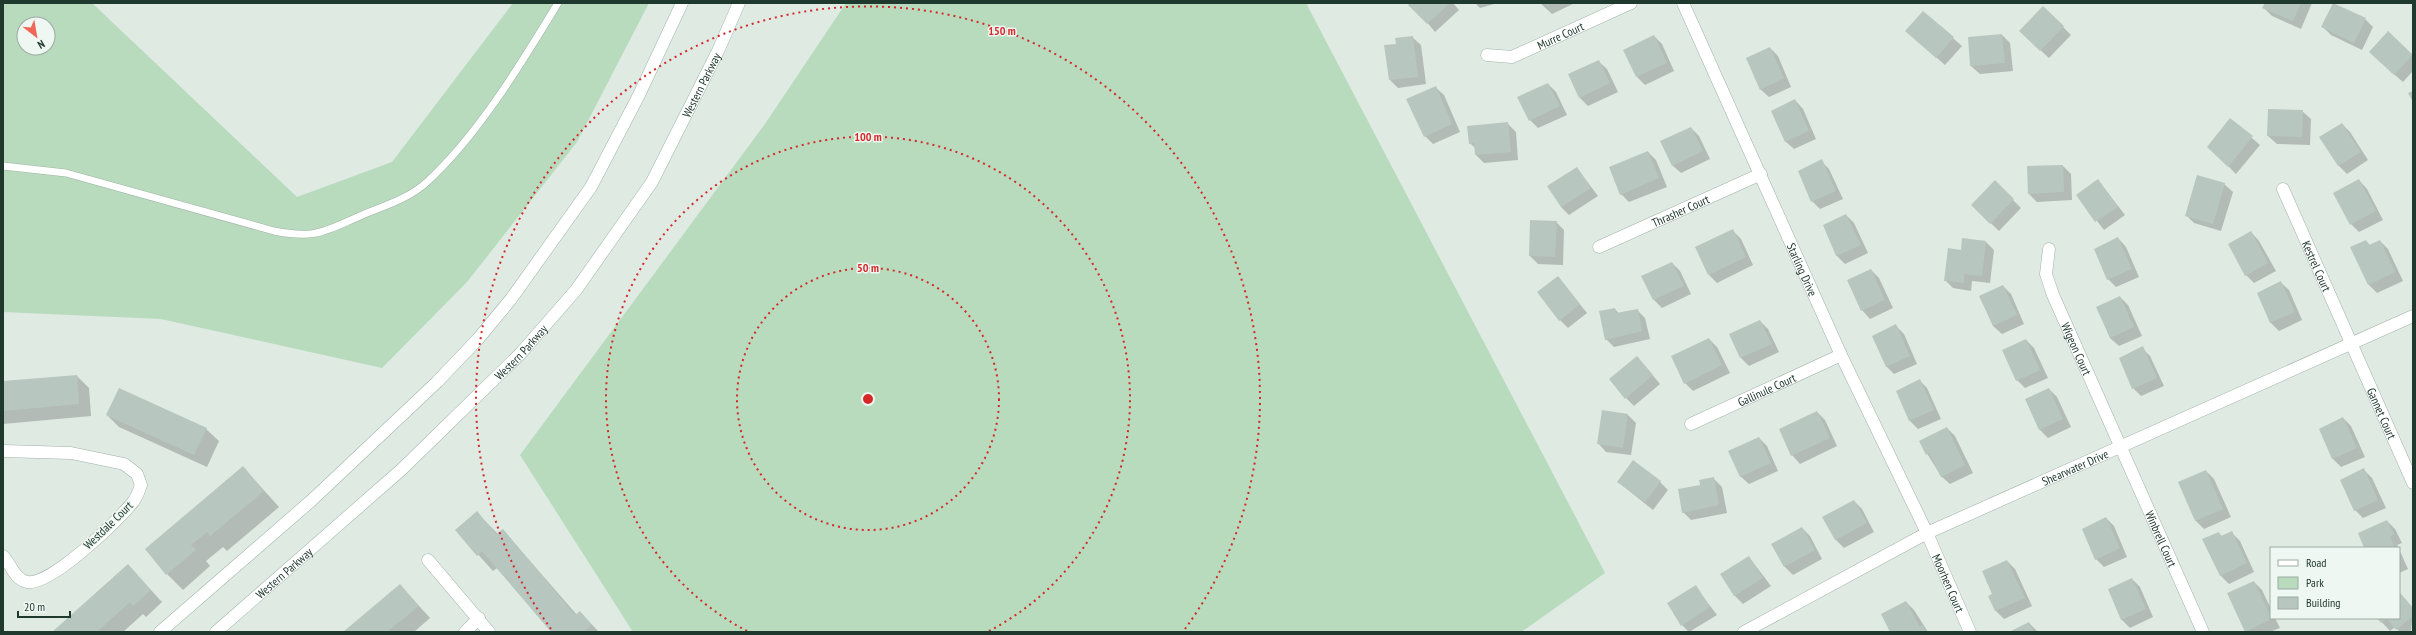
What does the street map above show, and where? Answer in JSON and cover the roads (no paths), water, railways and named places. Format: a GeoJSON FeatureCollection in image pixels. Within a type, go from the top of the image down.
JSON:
{"type":"FeatureCollection","features":[{"type":"Feature","properties":{"kind":"street"},"geometry":{"type":"LineString","coordinates":[[160,632],[318,494],[437,382],[478,339],[506,305],[591,188],[639,95],[682,3]]}},
{"type":"Feature","properties":{"kind":"street","name":"Western Parkway"},"geometry":{"type":"LineString","coordinates":[[216,632],[401,470],[520,354],[576,290],[652,182],[718,51],[739,3]]}},
{"type":"Feature","properties":{"kind":"street","name":"Murre Court"},"geometry":{"type":"LineString","coordinates":[[1487,55],[1512,57],[1630,3]]}},
{"type":"Feature","properties":{"kind":"street","name":"Starling Drive"},"geometry":{"type":"LineString","coordinates":[[1683,3],[1762,174],[1842,355],[1928,533]]}},
{"type":"Feature","properties":{"kind":"street","name":"Thrasher Court"},"geometry":{"type":"LineString","coordinates":[[1599,247],[1762,174]]}},
{"type":"Feature","properties":{"kind":"street","name":"Kestrel Court"},"geometry":{"type":"LineString","coordinates":[[2283,189],[2350,343]]}},
{"type":"Feature","properties":{"kind":"street","name":"Wigeon Court"},"geometry":{"type":"LineString","coordinates":[[2049,248],[2046,274],[2053,295],[2121,446]]}},
{"type":"Feature","properties":{"kind":"street","name":"Shearwater Drive"},"geometry":{"type":"LineString","coordinates":[[1744,632],[1928,533],[2413,316]]}},
{"type":"Feature","properties":{"kind":"street","name":"Gannet Court"},"geometry":{"type":"LineString","coordinates":[[2350,343],[2413,483]]}},
{"type":"Feature","properties":{"kind":"street","name":"Gallinule Court"},"geometry":{"type":"LineString","coordinates":[[1691,424],[1842,355]]}},
{"type":"Feature","properties":{"kind":"street","name":"Winbrell Court"},"geometry":{"type":"LineString","coordinates":[[2121,446],[2203,632]]}},
{"type":"Feature","properties":{"kind":"street","name":"Westdale Court"},"geometry":{"type":"LineString","coordinates":[[3,451],[71,453],[124,464],[137,474],[141,485],[134,500],[110,525],[50,576],[36,582],[26,582],[15,574],[6,559]]}},
{"type":"Feature","properties":{"kind":"street","name":"Moorhen Court"},"geometry":{"type":"LineString","coordinates":[[1928,533],[1970,632]]}},
{"type":"Feature","properties":{"kind":"street"},"geometry":{"type":"LineString","coordinates":[[428,560],[479,618],[489,632]]}},
{"type":"Feature","properties":{"kind":"street"},"geometry":{"type":"LineString","coordinates":[[465,632],[479,618]]}},
{"type":"Feature","properties":{"kind":"lane"},"geometry":{"type":"LineString","coordinates":[[3,166],[66,173],[274,231],[298,236],[317,234],[402,199],[427,182],[466,139],[520,65],[558,3]]}}]}
